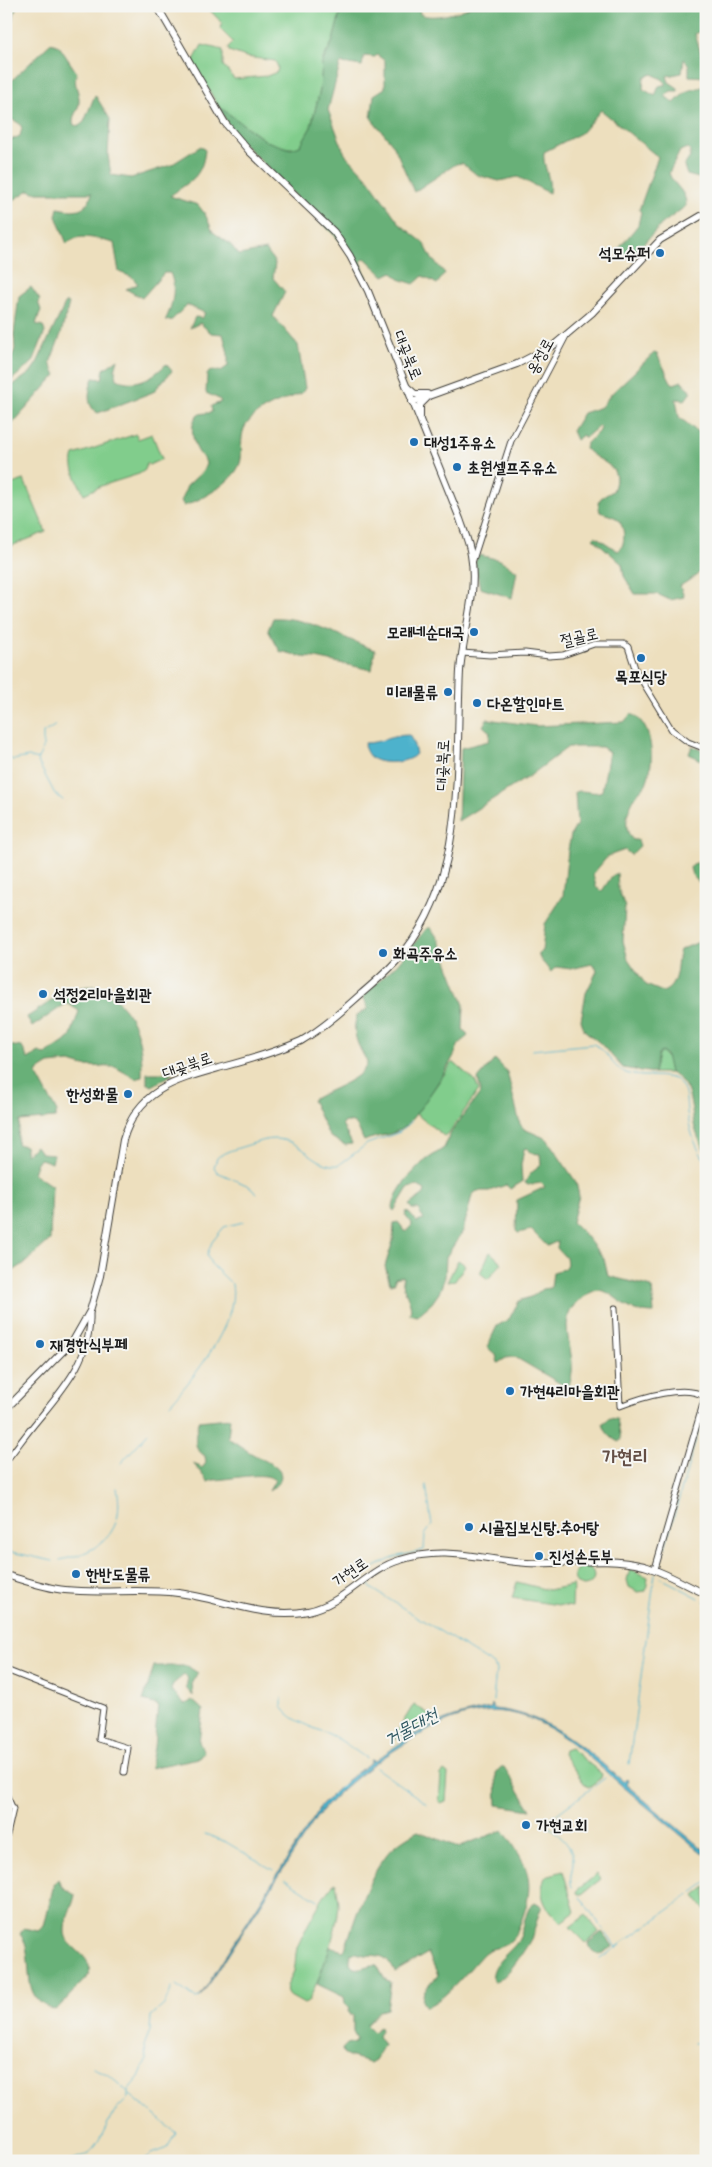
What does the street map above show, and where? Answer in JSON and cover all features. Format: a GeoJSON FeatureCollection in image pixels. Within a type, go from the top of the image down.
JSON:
{"type":"FeatureCollection","features":[{"type":"Feature","properties":{"kind":"street","name":"대곶북로"},"geometry":{"type":"LineString","coordinates":[[6,1409],[68,1347],[90,1311],[100,1276],[123,1140],[126,1128],[137,1111],[156,1092],[178,1080],[288,1046],[313,1034],[392,965],[410,944],[426,919],[446,867],[452,829],[462,653],[471,592],[472,564],[460,519],[368,291],[350,256],[322,218],[249,151],[225,123],[156,6]]}},
{"type":"Feature","properties":{"kind":"street","name":"옹정로"},"geometry":{"type":"LineString","coordinates":[[472,564],[511,441],[566,336],[592,313],[650,249],[670,233],[706,213]]}},
{"type":"Feature","properties":{"kind":"street"},"geometry":{"type":"LineString","coordinates":[[412,402],[530,359],[566,336]]}},
{"type":"Feature","properties":{"kind":"street"},"geometry":{"type":"LineString","coordinates":[[405,384],[415,394],[431,394]]}},
{"type":"Feature","properties":{"kind":"street"},"geometry":{"type":"LineString","coordinates":[[420,423],[420,405],[431,394]]}},
{"type":"Feature","properties":{"kind":"street","name":"절골로"},"geometry":{"type":"LineString","coordinates":[[462,653],[490,655],[525,653],[550,656],[563,655],[594,644],[624,644],[628,647],[636,671],[672,730],[688,742],[706,749]]}},
{"type":"Feature","properties":{"kind":"street"},"geometry":{"type":"LineString","coordinates":[[615,1308],[620,1406],[642,1397],[674,1392],[698,1393],[705,1397],[655,1569]]}},
{"type":"Feature","properties":{"kind":"street"},"geometry":{"type":"LineString","coordinates":[[6,1461],[66,1386],[79,1366],[87,1346],[90,1311]]}},
{"type":"Feature","properties":{"kind":"street","name":"가현로"},"geometry":{"type":"LineString","coordinates":[[6,1576],[45,1587],[66,1590],[130,1593],[163,1591],[243,1607],[294,1612],[321,1607],[391,1562],[432,1552],[466,1554],[525,1563],[611,1561],[655,1569],[706,1594]]}},
{"type":"Feature","properties":{"kind":"street"},"geometry":{"type":"LineString","coordinates":[[6,1670],[103,1708],[99,1739],[128,1748],[124,1772]]}},
{"type":"Feature","properties":{"kind":"street"},"geometry":{"type":"LineString","coordinates":[[6,1794],[13,1808],[6,1839]]}},
{"type":"Feature","properties":{"kind":"green space"},"geometry":{"type":"Polygon","coordinates":[[[6,6],[17,6],[11,23],[6,22],[6,6]]]}},
{"type":"Feature","properties":{"kind":"green space"},"geometry":{"type":"Polygon","coordinates":[[[206,6],[342,6],[333,41],[323,59],[320,90],[311,127],[297,148],[284,148],[266,141],[218,106],[193,62],[202,45],[223,50],[223,65],[234,79],[267,76],[277,72],[278,67],[275,61],[246,57],[229,51],[228,47],[233,42],[220,29],[222,23],[206,6]]]}},
{"type":"Feature","properties":{"kind":"green space"},"geometry":{"type":"Polygon","coordinates":[[[342,6],[419,6],[420,14],[438,16],[460,11],[471,6],[706,6],[706,29],[695,34],[702,57],[706,62],[706,77],[689,76],[689,65],[684,59],[682,73],[667,76],[669,82],[678,88],[678,91],[671,91],[665,96],[674,103],[687,91],[706,86],[706,180],[687,175],[684,166],[690,157],[690,150],[687,148],[680,151],[669,173],[682,192],[686,206],[662,224],[634,254],[624,259],[617,251],[638,225],[641,212],[639,210],[658,157],[601,110],[581,133],[544,152],[544,162],[550,188],[549,193],[518,177],[499,181],[477,175],[462,163],[456,164],[414,192],[394,146],[371,118],[374,95],[385,88],[385,61],[377,55],[375,57],[364,56],[362,66],[342,63],[340,65],[328,110],[345,154],[366,176],[400,224],[424,243],[432,259],[445,273],[437,284],[423,276],[414,284],[399,279],[392,272],[384,276],[365,258],[361,261],[369,287],[352,253],[232,132],[218,106],[266,141],[291,149],[300,146],[311,127],[320,90],[322,63],[333,41],[342,6]],[[652,74],[644,77],[643,89],[655,96],[659,86],[667,84],[652,74]]]}},
{"type":"Feature","properties":{"kind":"green space"},"geometry":{"type":"Polygon","coordinates":[[[51,43],[59,46],[77,73],[75,81],[79,102],[73,119],[74,125],[79,126],[84,122],[95,95],[110,119],[108,155],[111,175],[131,178],[171,165],[201,146],[205,150],[198,173],[170,196],[198,205],[205,214],[213,232],[230,244],[239,255],[266,250],[275,263],[273,278],[285,292],[273,316],[298,345],[305,388],[302,393],[264,409],[251,419],[244,429],[241,459],[233,475],[209,494],[184,506],[181,501],[187,486],[203,471],[206,464],[193,439],[193,424],[197,416],[212,412],[211,406],[221,402],[219,399],[206,393],[207,375],[210,371],[221,371],[228,366],[228,353],[223,334],[211,333],[200,323],[190,328],[195,317],[202,318],[205,313],[187,305],[172,320],[165,321],[173,297],[170,273],[164,273],[142,298],[126,289],[138,284],[132,277],[119,272],[114,243],[83,237],[71,240],[67,244],[56,216],[58,208],[80,209],[87,204],[92,193],[37,193],[29,190],[6,205],[6,142],[20,136],[22,128],[19,123],[10,119],[6,86],[51,43]]]}},
{"type":"Feature","properties":{"kind":"green space"},"geometry":{"type":"Polygon","coordinates":[[[31,287],[40,300],[38,302],[41,310],[36,324],[43,326],[45,332],[33,362],[9,382],[6,374],[15,349],[14,334],[19,296],[31,287]]]}},
{"type":"Feature","properties":{"kind":"green space"},"geometry":{"type":"Polygon","coordinates":[[[66,302],[69,303],[61,334],[50,363],[56,375],[6,431],[6,390],[30,373],[37,363],[66,302]]]}},
{"type":"Feature","properties":{"kind":"green space"},"geometry":{"type":"Polygon","coordinates":[[[654,353],[657,354],[671,382],[674,384],[682,381],[691,392],[685,400],[676,399],[679,417],[699,433],[706,433],[706,566],[696,576],[680,586],[684,597],[670,600],[657,594],[635,594],[624,576],[622,564],[593,538],[595,536],[618,551],[623,544],[624,534],[619,521],[600,512],[598,503],[601,498],[613,491],[616,482],[615,475],[613,469],[585,448],[586,444],[601,429],[599,426],[585,438],[583,435],[576,440],[572,431],[583,413],[601,407],[611,394],[654,353]]]}},
{"type":"Feature","properties":{"kind":"green space"},"geometry":{"type":"Polygon","coordinates":[[[118,359],[115,370],[117,379],[124,381],[137,382],[144,380],[166,364],[172,371],[153,392],[98,413],[91,406],[89,397],[93,378],[102,379],[104,369],[118,359]]]}},
{"type":"Feature","properties":{"kind":"green space"},"geometry":{"type":"Polygon","coordinates":[[[136,434],[138,439],[152,434],[162,459],[149,465],[147,463],[145,470],[139,474],[101,486],[84,494],[74,470],[74,455],[136,434]]]}},
{"type":"Feature","properties":{"kind":"green space"},"geometry":{"type":"Polygon","coordinates":[[[24,480],[46,532],[6,548],[6,486],[24,480]]]}},
{"type":"Feature","properties":{"kind":"green space"},"geometry":{"type":"Polygon","coordinates":[[[479,555],[500,560],[517,571],[512,598],[480,588],[475,562],[479,555]]]}},
{"type":"Feature","properties":{"kind":"green space"},"geometry":{"type":"Polygon","coordinates":[[[273,618],[286,618],[312,624],[375,650],[372,670],[285,652],[281,653],[268,630],[273,618]]]}},
{"type":"Feature","properties":{"kind":"green space"},"geometry":{"type":"Polygon","coordinates":[[[631,714],[644,725],[648,734],[651,753],[650,773],[645,786],[634,798],[627,816],[629,835],[633,840],[638,840],[640,846],[631,855],[625,850],[608,856],[593,874],[596,887],[602,891],[612,876],[617,873],[618,888],[625,907],[623,941],[628,959],[646,985],[663,992],[668,989],[675,979],[680,950],[706,939],[706,1153],[696,1131],[689,1094],[682,1082],[670,1073],[666,1055],[662,1052],[658,1054],[654,1073],[623,1068],[600,1043],[584,1030],[581,1020],[586,993],[597,971],[596,967],[592,964],[571,969],[556,967],[551,972],[540,959],[538,953],[542,951],[545,924],[563,896],[568,850],[571,835],[577,824],[575,792],[602,791],[609,752],[602,747],[568,747],[531,775],[458,821],[461,748],[489,741],[490,732],[483,726],[487,719],[536,726],[624,722],[631,714]]]}},
{"type":"Feature","properties":{"kind":"green space"},"geometry":{"type":"Polygon","coordinates":[[[692,746],[706,751],[706,757],[701,760],[689,754],[692,746]]]}},
{"type":"Feature","properties":{"kind":"green space"},"geometry":{"type":"Polygon","coordinates":[[[706,862],[706,890],[692,875],[690,868],[693,864],[706,862]]]}},
{"type":"Feature","properties":{"kind":"green space"},"geometry":{"type":"Polygon","coordinates":[[[427,928],[431,928],[439,940],[464,1005],[463,1029],[468,1036],[459,1045],[422,1106],[404,1127],[395,1132],[364,1141],[356,1125],[345,1122],[342,1124],[352,1144],[345,1145],[329,1136],[312,1100],[345,1084],[365,1067],[367,1061],[358,1044],[355,1032],[358,1014],[368,1009],[363,996],[398,963],[427,928]]]}},
{"type":"Feature","properties":{"kind":"green space"},"geometry":{"type":"Polygon","coordinates":[[[95,986],[119,1003],[134,1024],[141,1049],[142,1077],[136,1079],[115,1067],[84,1066],[70,1062],[49,1064],[38,1071],[37,1075],[57,1112],[55,1118],[20,1121],[17,1144],[25,1146],[26,1154],[36,1146],[41,1153],[54,1154],[52,1163],[41,1159],[37,1162],[33,1173],[52,1186],[50,1240],[25,1263],[6,1276],[6,1045],[22,1047],[28,1059],[39,1052],[45,1055],[70,1038],[79,1011],[67,1003],[32,1027],[27,1017],[67,992],[95,986]]]}},
{"type":"Feature","properties":{"kind":"green space"},"geometry":{"type":"Polygon","coordinates":[[[662,1052],[668,1059],[670,1073],[654,1073],[658,1054],[662,1052]]]}},
{"type":"Feature","properties":{"kind":"green space"},"geometry":{"type":"Polygon","coordinates":[[[495,1059],[507,1072],[520,1124],[524,1129],[547,1139],[576,1182],[579,1196],[572,1222],[604,1259],[608,1276],[652,1287],[654,1313],[641,1312],[628,1307],[612,1295],[598,1290],[587,1295],[571,1309],[567,1330],[572,1367],[571,1379],[566,1390],[561,1384],[515,1357],[506,1358],[498,1363],[496,1355],[487,1347],[497,1326],[509,1319],[519,1301],[533,1296],[542,1289],[551,1288],[553,1272],[564,1269],[567,1264],[566,1258],[557,1248],[558,1241],[547,1246],[531,1230],[518,1233],[516,1231],[517,1200],[545,1187],[541,1183],[528,1185],[525,1183],[530,1174],[541,1165],[540,1154],[530,1153],[527,1148],[524,1149],[521,1165],[522,1182],[510,1189],[506,1185],[489,1191],[477,1191],[472,1195],[463,1231],[446,1257],[445,1277],[439,1293],[432,1303],[417,1316],[410,1314],[411,1309],[403,1286],[403,1276],[395,1278],[395,1283],[390,1284],[385,1266],[393,1241],[394,1223],[398,1222],[406,1232],[412,1225],[405,1215],[407,1211],[417,1222],[424,1220],[418,1209],[412,1209],[409,1205],[424,1194],[425,1190],[418,1186],[408,1188],[394,1211],[392,1209],[397,1194],[405,1181],[423,1162],[444,1148],[451,1132],[481,1092],[478,1079],[495,1059]]]}},
{"type":"Feature","properties":{"kind":"green space"},"geometry":{"type":"Polygon","coordinates":[[[453,1062],[475,1081],[479,1090],[448,1134],[444,1136],[416,1114],[453,1062]]]}},
{"type":"Feature","properties":{"kind":"green space"},"geometry":{"type":"Polygon","coordinates":[[[147,1073],[173,1074],[152,1086],[147,1083],[147,1073]]]}},
{"type":"Feature","properties":{"kind":"green space"},"geometry":{"type":"Polygon","coordinates":[[[490,1252],[502,1263],[488,1279],[480,1273],[490,1252]]]}},
{"type":"Feature","properties":{"kind":"green space"},"geometry":{"type":"Polygon","coordinates":[[[458,1260],[465,1265],[455,1281],[447,1282],[458,1260]]]}},
{"type":"Feature","properties":{"kind":"green space"},"geometry":{"type":"Polygon","coordinates":[[[230,1418],[228,1438],[276,1467],[279,1471],[281,1475],[280,1480],[269,1491],[275,1480],[270,1477],[246,1476],[208,1482],[193,1463],[202,1468],[206,1463],[205,1456],[196,1445],[198,1421],[230,1418]]]}},
{"type":"Feature","properties":{"kind":"green space"},"geometry":{"type":"Polygon","coordinates":[[[610,1418],[617,1419],[621,1439],[619,1442],[613,1439],[605,1429],[603,1423],[610,1418]]]}},
{"type":"Feature","properties":{"kind":"green space"},"geometry":{"type":"Polygon","coordinates":[[[580,1566],[588,1566],[594,1572],[594,1580],[588,1586],[580,1586],[574,1580],[574,1572],[580,1566]]]}},
{"type":"Feature","properties":{"kind":"green space"},"geometry":{"type":"Polygon","coordinates":[[[630,1569],[648,1577],[646,1591],[638,1592],[629,1587],[627,1580],[630,1569]]]}},
{"type":"Feature","properties":{"kind":"green space"},"geometry":{"type":"Polygon","coordinates":[[[517,1582],[548,1590],[573,1585],[572,1607],[512,1598],[517,1582]]]}},
{"type":"Feature","properties":{"kind":"green space"},"geometry":{"type":"Polygon","coordinates":[[[154,1666],[187,1666],[198,1673],[192,1682],[193,1696],[186,1688],[188,1678],[184,1675],[173,1684],[171,1690],[185,1705],[192,1700],[203,1710],[199,1742],[204,1752],[199,1758],[150,1768],[158,1705],[143,1701],[154,1666]]]}},
{"type":"Feature","properties":{"kind":"green space"},"geometry":{"type":"Polygon","coordinates":[[[414,1704],[433,1717],[393,1741],[392,1740],[414,1704]]]}},
{"type":"Feature","properties":{"kind":"green space"},"geometry":{"type":"Polygon","coordinates":[[[570,1748],[602,1774],[601,1778],[589,1787],[586,1786],[563,1754],[564,1750],[570,1748]]]}},
{"type":"Feature","properties":{"kind":"green space"},"geometry":{"type":"Polygon","coordinates":[[[501,1767],[504,1767],[531,1810],[497,1805],[496,1773],[501,1767]]]}},
{"type":"Feature","properties":{"kind":"green space"},"geometry":{"type":"Polygon","coordinates":[[[444,1771],[448,1774],[446,1801],[441,1803],[439,1802],[441,1774],[444,1771]]]}},
{"type":"Feature","properties":{"kind":"green space"},"geometry":{"type":"Polygon","coordinates":[[[503,1830],[523,1862],[529,1882],[526,1905],[514,1937],[506,1944],[485,1952],[450,1991],[426,2007],[422,2001],[424,1991],[438,1975],[428,1953],[395,1972],[384,1958],[356,1953],[350,1954],[350,1963],[354,1968],[377,1965],[384,1978],[391,1982],[387,2009],[379,2011],[366,2025],[373,2032],[380,2027],[381,2030],[378,2036],[384,2045],[375,2060],[370,2063],[343,2053],[342,2049],[347,2044],[355,2042],[357,2039],[353,2031],[353,2016],[348,2012],[350,2009],[345,2003],[344,1997],[317,1984],[330,1947],[343,1951],[345,1949],[357,1912],[373,1875],[387,1854],[401,1841],[418,1831],[458,1847],[503,1830]]]}},
{"type":"Feature","properties":{"kind":"green space"},"geometry":{"type":"Polygon","coordinates":[[[563,1871],[575,1912],[561,1922],[551,1913],[544,1902],[542,1889],[546,1876],[563,1871]]]}},
{"type":"Feature","properties":{"kind":"green space"},"geometry":{"type":"Polygon","coordinates":[[[597,1874],[601,1879],[582,1894],[578,1894],[576,1891],[597,1874]]]}},
{"type":"Feature","properties":{"kind":"green space"},"geometry":{"type":"Polygon","coordinates":[[[58,1879],[62,1887],[75,1895],[66,1923],[65,1933],[70,1944],[88,1962],[89,1975],[57,2009],[53,2010],[40,2002],[33,1992],[30,1984],[27,1949],[20,1934],[24,1928],[38,1931],[44,1926],[54,1884],[58,1879]]]}},
{"type":"Feature","properties":{"kind":"green space"},"geometry":{"type":"Polygon","coordinates":[[[336,1883],[339,1906],[335,1930],[318,1980],[308,2002],[304,2004],[288,1995],[286,1989],[294,1971],[297,1948],[304,1933],[321,1901],[336,1883]]]}},
{"type":"Feature","properties":{"kind":"green space"},"geometry":{"type":"Polygon","coordinates":[[[706,1887],[706,1911],[695,1896],[706,1887]]]}},
{"type":"Feature","properties":{"kind":"green space"},"geometry":{"type":"Polygon","coordinates":[[[535,1902],[542,1906],[532,1937],[510,1970],[494,1982],[493,1976],[496,1965],[518,1941],[529,1909],[535,1902]]]}},
{"type":"Feature","properties":{"kind":"green space"},"geometry":{"type":"Polygon","coordinates":[[[586,1915],[599,1932],[586,1943],[570,1927],[586,1915]]]}},
{"type":"Feature","properties":{"kind":"green space"},"geometry":{"type":"Polygon","coordinates":[[[602,1932],[613,1946],[599,1955],[589,1947],[588,1943],[602,1932]]]}},
{"type":"Feature","properties":{"kind":"water"},"geometry":{"type":"Polygon","coordinates":[[[409,735],[416,754],[402,761],[377,761],[366,752],[364,746],[365,743],[409,735]]]}},
{"type":"Feature","properties":{"kind":"water"},"geometry":{"type":"Polygon","coordinates":[[[492,1704],[494,1709],[514,1712],[548,1725],[579,1745],[624,1782],[627,1778],[630,1788],[706,1852],[706,1856],[572,1743],[549,1728],[527,1717],[505,1712],[483,1712],[459,1717],[434,1727],[406,1743],[381,1759],[335,1796],[316,1818],[199,1998],[321,1806],[346,1781],[371,1762],[370,1760],[375,1761],[416,1734],[443,1721],[491,1708],[492,1704]]]}},
{"type":"Feature","properties":{"kind":"waterway"},"geometry":{"type":"LineString","coordinates":[[6,756],[13,760],[29,757],[37,760],[43,749],[43,733],[56,725]]}},
{"type":"Feature","properties":{"kind":"waterway"},"geometry":{"type":"LineString","coordinates":[[37,760],[55,794],[63,800]]}},
{"type":"Feature","properties":{"kind":"waterway"},"geometry":{"type":"LineString","coordinates":[[532,1050],[593,1044],[598,1046],[616,1067],[626,1073],[677,1080],[685,1093],[692,1135],[706,1162]]}},
{"type":"Feature","properties":{"kind":"waterway"},"geometry":{"type":"LineString","coordinates":[[257,1193],[249,1186],[217,1172],[214,1167],[217,1158],[227,1152],[255,1143],[278,1139],[290,1142],[323,1163],[339,1165],[367,1144],[400,1132],[412,1121]]}},
{"type":"Feature","properties":{"kind":"waterway"},"geometry":{"type":"LineString","coordinates":[[170,1404],[213,1349],[229,1315],[232,1284],[211,1264],[207,1255],[212,1242],[224,1227],[243,1222]]}},
{"type":"Feature","properties":{"kind":"waterway"},"geometry":{"type":"LineString","coordinates":[[665,1547],[704,1411]]}},
{"type":"Feature","properties":{"kind":"waterway"},"geometry":{"type":"LineString","coordinates":[[121,1463],[148,1433]]}},
{"type":"Feature","properties":{"kind":"waterway"},"geometry":{"type":"LineString","coordinates":[[375,1567],[395,1557],[424,1550],[425,1535],[432,1525],[426,1485]]}},
{"type":"Feature","properties":{"kind":"waterway"},"geometry":{"type":"LineString","coordinates":[[60,1560],[87,1551],[107,1537],[114,1528],[118,1516],[117,1488]]}},
{"type":"Feature","properties":{"kind":"waterway"},"geometry":{"type":"LineString","coordinates":[[6,1551],[53,1561]]}},
{"type":"Feature","properties":{"kind":"waterway"},"geometry":{"type":"LineString","coordinates":[[379,1574],[379,1576],[368,1583],[371,1588],[494,1665],[496,1670],[493,1701]]}},
{"type":"Feature","properties":{"kind":"waterway"},"geometry":{"type":"LineString","coordinates":[[629,1764],[655,1574]]}},
{"type":"Feature","properties":{"kind":"waterway"},"geometry":{"type":"LineString","coordinates":[[661,1578],[699,1598]]}},
{"type":"Feature","properties":{"kind":"waterway"},"geometry":{"type":"LineString","coordinates":[[282,1698],[282,1707],[291,1717],[334,1736],[366,1758]]}},
{"type":"Feature","properties":{"kind":"waterway"},"geometry":{"type":"LineString","coordinates":[[376,1768],[427,1804]]}},
{"type":"Feature","properties":{"kind":"waterway"},"geometry":{"type":"LineString","coordinates":[[572,1887],[572,1852],[546,1822],[605,1778]]}},
{"type":"Feature","properties":{"kind":"waterway"},"geometry":{"type":"LineString","coordinates":[[205,1834],[226,1842],[273,1870]]}},
{"type":"Feature","properties":{"kind":"waterway"},"geometry":{"type":"LineString","coordinates":[[285,1879],[318,1900]]}},
{"type":"Feature","properties":{"kind":"waterway"},"geometry":{"type":"LineString","coordinates":[[600,1959],[706,1883]]}},
{"type":"Feature","properties":{"kind":"waterway"},"geometry":{"type":"LineString","coordinates":[[580,1897],[616,1947]]}},
{"type":"Feature","properties":{"kind":"waterway"},"geometry":{"type":"LineString","coordinates":[[176,1985],[195,1998],[200,1997]]}},
{"type":"Feature","properties":{"kind":"waterway"},"geometry":{"type":"LineString","coordinates":[[70,2161],[80,2158],[93,2149],[114,2113],[128,2098],[128,2090],[139,2077],[146,2061],[145,2043],[150,2031],[151,2016],[164,2005],[172,1988]]}},
{"type":"Feature","properties":{"kind":"waterway"},"geometry":{"type":"LineString","coordinates":[[694,2043],[706,2042]]}},
{"type":"Feature","properties":{"kind":"waterway"},"geometry":{"type":"LineString","coordinates":[[93,2068],[107,2074],[127,2091]]}},
{"type":"Feature","properties":{"kind":"waterway"},"geometry":{"type":"LineString","coordinates":[[129,2094],[176,2133],[167,2148],[151,2154],[144,2161]]}},
{"type":"Feature","properties":{"kind":"place","name":"석모슈퍼"},"geometry":{"type":"Point","coordinates":[660,253]}},
{"type":"Feature","properties":{"kind":"place","name":"대성1주유소"},"geometry":{"type":"Point","coordinates":[414,442]}},
{"type":"Feature","properties":{"kind":"place","name":"초원셀프주유소"},"geometry":{"type":"Point","coordinates":[457,467]}},
{"type":"Feature","properties":{"kind":"place","name":"모래네순대국"},"geometry":{"type":"Point","coordinates":[474,632]}},
{"type":"Feature","properties":{"kind":"place","name":"목포식당"},"geometry":{"type":"Point","coordinates":[641,658]}},
{"type":"Feature","properties":{"kind":"place","name":"미래물류"},"geometry":{"type":"Point","coordinates":[448,692]}},
{"type":"Feature","properties":{"kind":"place","name":"다온할인마트"},"geometry":{"type":"Point","coordinates":[477,703]}},
{"type":"Feature","properties":{"kind":"place","name":"화곡주유소"},"geometry":{"type":"Point","coordinates":[383,953]}},
{"type":"Feature","properties":{"kind":"place","name":"석정2리마을회관"},"geometry":{"type":"Point","coordinates":[43,994]}},
{"type":"Feature","properties":{"kind":"place","name":"한성화물"},"geometry":{"type":"Point","coordinates":[128,1094]}},
{"type":"Feature","properties":{"kind":"place","name":"재경한식부페"},"geometry":{"type":"Point","coordinates":[40,1344]}},
{"type":"Feature","properties":{"kind":"place","name":"가현4리마을회관"},"geometry":{"type":"Point","coordinates":[510,1391]}},
{"type":"Feature","properties":{"kind":"place","name":"시골집보신탕.추어탕"},"geometry":{"type":"Point","coordinates":[469,1527]}},
{"type":"Feature","properties":{"kind":"place","name":"진성손두부"},"geometry":{"type":"Point","coordinates":[539,1556]}},
{"type":"Feature","properties":{"kind":"place","name":"한반도물류"},"geometry":{"type":"Point","coordinates":[76,1574]}},
{"type":"Feature","properties":{"kind":"place","name":"가현교회"},"geometry":{"type":"Point","coordinates":[526,1825]}},
{"type":"Feature","properties":{"kind":"district","name":"가현리"},"geometry":{"type":"Point","coordinates":[625,1456]}},
{"type":"Feature","properties":{"kind":"water label","name":"거물대천"},"geometry":{"type":"Point","coordinates":[411,1727]}}]}
